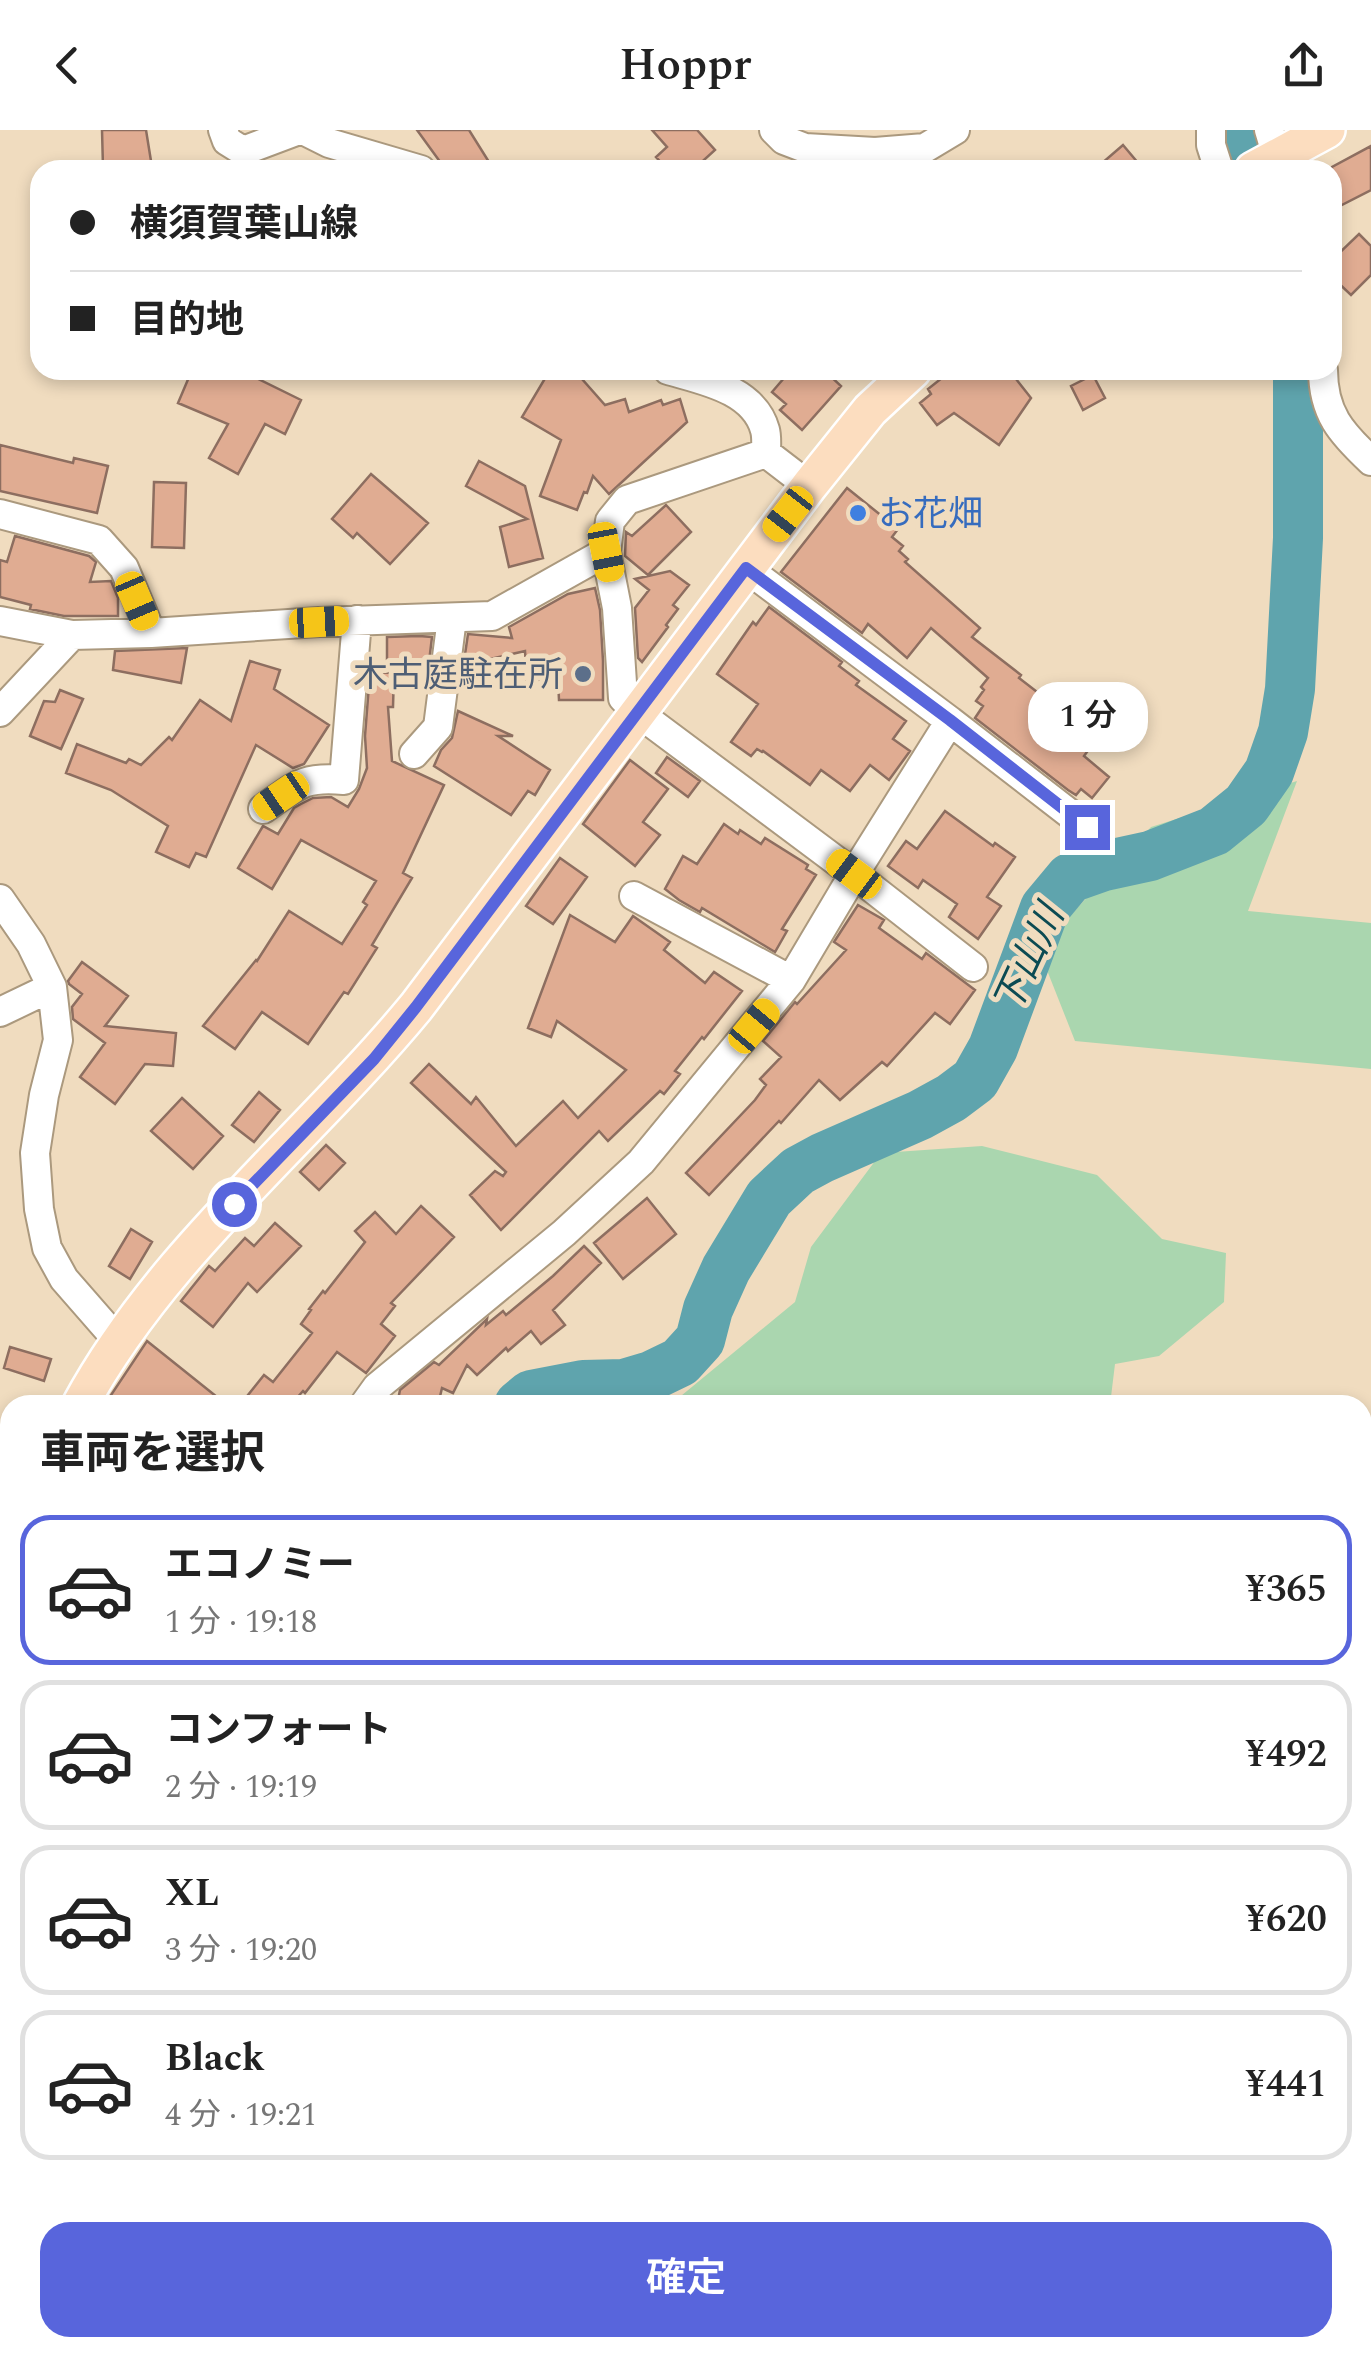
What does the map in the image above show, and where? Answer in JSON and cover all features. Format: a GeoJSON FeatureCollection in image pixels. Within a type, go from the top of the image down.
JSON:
{"type":"FeatureCollection","features":[{"type":"Feature","properties":{"kind":"main road"},"geometry":{"type":"LineString","coordinates":[[1269,158],[1327,130]]}},
{"type":"Feature","properties":{"kind":"main road"},"geometry":{"type":"LineString","coordinates":[[86,1395],[118,1342],[166,1280],[374,1059],[416,1007],[809,486],[870,410],[902,380]]}},
{"type":"Feature","properties":{"kind":"street"},"geometry":{"type":"LineString","coordinates":[[223,130],[227,142],[243,150],[301,130],[329,143],[387,160]]}},
{"type":"Feature","properties":{"kind":"street"},"geometry":{"type":"LineString","coordinates":[[774,130],[784,140],[805,148],[875,152],[924,148],[955,130]]}},
{"type":"Feature","properties":{"kind":"street"},"geometry":{"type":"LineString","coordinates":[[1211,130],[1216,160]]}},
{"type":"Feature","properties":{"kind":"street"},"geometry":{"type":"LineString","coordinates":[[701,380],[750,403],[765,428],[766,454]]}},
{"type":"Feature","properties":{"kind":"street"},"geometry":{"type":"LineString","coordinates":[[1323,380],[1334,423],[1371,461]]}},
{"type":"Feature","properties":{"kind":"street"},"geometry":{"type":"LineString","coordinates":[[766,454],[809,486]]}},
{"type":"Feature","properties":{"kind":"street"},"geometry":{"type":"LineString","coordinates":[[766,454],[627,500],[610,521],[606,552],[616,608],[623,698],[973,966]]}},
{"type":"Feature","properties":{"kind":"street"},"geometry":{"type":"LineString","coordinates":[[0,514],[99,540],[124,568],[151,633]]}},
{"type":"Feature","properties":{"kind":"street"},"geometry":{"type":"LineString","coordinates":[[0,621],[72,635],[492,616],[606,552]]}},
{"type":"Feature","properties":{"kind":"street"},"geometry":{"type":"LineString","coordinates":[[746,568],[1087,827]]}},
{"type":"Feature","properties":{"kind":"street"},"geometry":{"type":"LineString","coordinates":[[414,754],[438,727],[452,618]]}},
{"type":"Feature","properties":{"kind":"street"},"geometry":{"type":"LineString","coordinates":[[262,808],[299,784],[319,778],[344,780],[357,620]]}},
{"type":"Feature","properties":{"kind":"street"},"geometry":{"type":"LineString","coordinates":[[0,712],[72,635]]}},
{"type":"Feature","properties":{"kind":"street"},"geometry":{"type":"LineString","coordinates":[[371,1395],[564,1233],[641,1162],[791,980],[950,720]]}},
{"type":"Feature","properties":{"kind":"street"},"geometry":{"type":"LineString","coordinates":[[634,896],[791,980]]}},
{"type":"Feature","properties":{"kind":"street"},"geometry":{"type":"LineString","coordinates":[[0,899],[31,944],[52,987],[58,1040],[35,1153],[39,1209],[48,1248],[64,1278],[118,1342]]}},
{"type":"Feature","properties":{"kind":"street"},"geometry":{"type":"LineString","coordinates":[[0,1012],[52,987]]}},
{"type":"Feature","properties":{"kind":"green space"},"geometry":{"type":"Polygon","coordinates":[[[1297,781],[1248,911],[1371,923],[1371,1069],[1075,1041],[1039,950],[1151,827],[1297,781]]]}},
{"type":"Feature","properties":{"kind":"green space"},"geometry":{"type":"Polygon","coordinates":[[[982,1146],[1097,1175],[1162,1239],[1226,1253],[1224,1302],[1159,1356],[1115,1364],[1111,1395],[682,1395],[795,1302],[811,1247],[881,1153],[982,1146]]]}},
{"type":"Feature","properties":{"kind":"building"},"geometry":{"type":"Polygon","coordinates":[[[102,130],[146,130],[151,160],[103,160],[102,130]]]}},
{"type":"Feature","properties":{"kind":"building"},"geometry":{"type":"Polygon","coordinates":[[[417,130],[469,130],[488,160],[439,160],[417,130]]]}},
{"type":"Feature","properties":{"kind":"building"},"geometry":{"type":"Polygon","coordinates":[[[652,130],[697,130],[715,150],[704,160],[659,160],[656,157],[667,147],[652,130]]]}},
{"type":"Feature","properties":{"kind":"building"},"geometry":{"type":"Polygon","coordinates":[[[1123,145],[1136,160],[1106,160],[1123,145]]]}},
{"type":"Feature","properties":{"kind":"building"},"geometry":{"type":"Polygon","coordinates":[[[1371,146],[1371,190],[1342,205],[1342,162],[1371,146]]]}},
{"type":"Feature","properties":{"kind":"building"},"geometry":{"type":"Polygon","coordinates":[[[1359,234],[1371,246],[1371,275],[1351,295],[1342,286],[1342,250],[1359,234]]]}},
{"type":"Feature","properties":{"kind":"building"},"geometry":{"type":"Polygon","coordinates":[[[188,380],[260,380],[301,400],[285,434],[265,424],[238,474],[209,458],[228,424],[178,403],[188,380]]]}},
{"type":"Feature","properties":{"kind":"building"},"geometry":{"type":"Polygon","coordinates":[[[544,380],[583,380],[605,405],[625,399],[629,412],[661,400],[663,405],[680,399],[687,422],[609,494],[593,476],[577,510],[540,496],[561,440],[522,417],[544,380]]]}},
{"type":"Feature","properties":{"kind":"building"},"geometry":{"type":"Polygon","coordinates":[[[782,380],[835,380],[841,386],[802,430],[780,410],[786,404],[772,392],[782,380]]]}},
{"type":"Feature","properties":{"kind":"building"},"geometry":{"type":"Polygon","coordinates":[[[939,380],[1017,380],[1031,398],[999,445],[954,413],[937,425],[920,403],[931,394],[928,389],[939,380]]]}},
{"type":"Feature","properties":{"kind":"building"},"geometry":{"type":"Polygon","coordinates":[[[1096,380],[1105,398],[1083,410],[1071,386],[1096,380]]]}},
{"type":"Feature","properties":{"kind":"building"},"geometry":{"type":"Polygon","coordinates":[[[0,445],[73,463],[74,458],[108,466],[97,513],[0,491],[0,445]]]}},
{"type":"Feature","properties":{"kind":"building"},"geometry":{"type":"Polygon","coordinates":[[[479,461],[525,486],[543,558],[509,567],[500,527],[527,519],[466,486],[479,461]]]}},
{"type":"Feature","properties":{"kind":"building"},"geometry":{"type":"Polygon","coordinates":[[[371,474],[428,523],[390,564],[357,533],[353,538],[332,519],[371,474]]]}},
{"type":"Feature","properties":{"kind":"building"},"geometry":{"type":"Polygon","coordinates":[[[154,482],[186,483],[184,548],[152,547],[154,482]]]}},
{"type":"Feature","properties":{"kind":"building"},"geometry":{"type":"Polygon","coordinates":[[[847,488],[898,529],[892,537],[903,546],[899,551],[908,559],[905,562],[980,628],[972,637],[1041,695],[1036,702],[1092,745],[1084,756],[1109,777],[1092,798],[1081,789],[1076,795],[1068,790],[975,718],[983,706],[976,701],[988,678],[931,628],[907,658],[868,624],[862,633],[781,572],[847,488]]]}},
{"type":"Feature","properties":{"kind":"building"},"geometry":{"type":"Polygon","coordinates":[[[666,505],[691,532],[648,575],[625,556],[626,532],[632,536],[666,505]]]}},
{"type":"Feature","properties":{"kind":"building"},"geometry":{"type":"Polygon","coordinates":[[[15,536],[89,556],[96,562],[90,582],[111,581],[118,598],[118,616],[64,616],[0,597],[0,560],[7,562],[15,536]]]}},
{"type":"Feature","properties":{"kind":"building"},"geometry":{"type":"Polygon","coordinates":[[[670,571],[689,585],[673,605],[678,609],[668,627],[642,662],[638,658],[635,608],[649,590],[635,579],[670,571]]]}},
{"type":"Feature","properties":{"kind":"building"},"geometry":{"type":"Polygon","coordinates":[[[595,588],[600,610],[603,700],[559,700],[558,678],[527,681],[525,651],[481,661],[480,670],[463,668],[468,634],[512,638],[509,627],[568,594],[595,588]]]}},
{"type":"Feature","properties":{"kind":"building"},"geometry":{"type":"Polygon","coordinates":[[[769,607],[842,662],[839,666],[859,681],[856,685],[906,721],[893,739],[910,751],[889,780],[870,765],[850,791],[821,770],[810,785],[763,751],[757,749],[751,756],[731,742],[758,704],[717,674],[753,622],[756,625],[769,607]]]}},
{"type":"Feature","properties":{"kind":"building"},"geometry":{"type":"Polygon","coordinates":[[[387,637],[432,637],[429,662],[387,662],[387,637]]]}},
{"type":"Feature","properties":{"kind":"building"},"geometry":{"type":"Polygon","coordinates":[[[187,648],[181,683],[113,670],[115,651],[187,648]]]}},
{"type":"Feature","properties":{"kind":"building"},"geometry":{"type":"Polygon","coordinates":[[[250,661],[280,670],[274,689],[329,725],[304,764],[293,768],[256,745],[206,857],[196,853],[189,867],[156,852],[168,826],[111,790],[66,773],[77,744],[141,765],[169,737],[172,740],[200,700],[231,721],[250,661]]]}},
{"type":"Feature","properties":{"kind":"building"},"geometry":{"type":"Polygon","coordinates":[[[370,672],[394,673],[393,707],[388,707],[392,761],[444,785],[403,873],[412,878],[372,945],[377,948],[348,994],[344,992],[308,1044],[262,1012],[235,1049],[203,1026],[257,961],[289,911],[342,944],[367,905],[363,902],[376,881],[301,840],[272,889],[238,868],[263,826],[278,834],[294,808],[301,804],[313,798],[331,797],[348,807],[367,768],[370,672]]]}},
{"type":"Feature","properties":{"kind":"building"},"geometry":{"type":"Polygon","coordinates":[[[60,690],[83,699],[61,749],[30,736],[44,701],[55,702],[60,690]]]}},
{"type":"Feature","properties":{"kind":"building"},"geometry":{"type":"Polygon","coordinates":[[[458,711],[513,736],[498,736],[550,770],[535,795],[528,791],[511,815],[434,766],[452,738],[458,711]]]}},
{"type":"Feature","properties":{"kind":"building"},"geometry":{"type":"Polygon","coordinates":[[[667,757],[700,781],[688,797],[656,773],[667,757]]]}},
{"type":"Feature","properties":{"kind":"building"},"geometry":{"type":"Polygon","coordinates":[[[630,760],[668,789],[643,822],[660,835],[635,866],[583,824],[630,760]]]}},
{"type":"Feature","properties":{"kind":"building"},"geometry":{"type":"Polygon","coordinates":[[[945,811],[1015,857],[987,897],[1001,906],[978,939],[949,917],[957,904],[923,880],[918,888],[888,866],[906,841],[917,849],[945,811]]]}},
{"type":"Feature","properties":{"kind":"building"},"geometry":{"type":"Polygon","coordinates":[[[724,824],[761,844],[765,838],[808,865],[806,869],[816,875],[782,929],[787,931],[775,952],[665,889],[683,856],[697,864],[724,824]]]}},
{"type":"Feature","properties":{"kind":"building"},"geometry":{"type":"Polygon","coordinates":[[[560,858],[587,877],[553,924],[526,906],[560,858]]]}},
{"type":"Feature","properties":{"kind":"building"},"geometry":{"type":"Polygon","coordinates":[[[858,905],[884,920],[879,928],[922,959],[926,953],[975,990],[950,1024],[935,1013],[887,1066],[882,1062],[840,1100],[819,1080],[709,1195],[686,1173],[766,1085],[760,1079],[781,1057],[763,1041],[846,950],[834,942],[858,905]]]}},
{"type":"Feature","properties":{"kind":"building"},"geometry":{"type":"Polygon","coordinates":[[[570,915],[615,942],[633,916],[670,942],[664,950],[705,983],[714,972],[742,991],[675,1071],[680,1074],[664,1094],[660,1091],[608,1141],[599,1131],[501,1230],[470,1195],[495,1171],[503,1176],[506,1172],[411,1083],[429,1064],[471,1104],[476,1097],[516,1146],[563,1101],[578,1118],[626,1070],[557,1021],[551,1037],[528,1028],[570,915]]]}},
{"type":"Feature","properties":{"kind":"building"},"geometry":{"type":"Polygon","coordinates":[[[82,962],[128,996],[105,1026],[176,1033],[173,1066],[145,1064],[115,1104],[80,1077],[105,1043],[73,1019],[72,1007],[82,994],[68,981],[82,962]]]}},
{"type":"Feature","properties":{"kind":"building"},"geometry":{"type":"Polygon","coordinates":[[[259,1092],[280,1110],[254,1142],[232,1125],[259,1092]]]}},
{"type":"Feature","properties":{"kind":"building"},"geometry":{"type":"Polygon","coordinates":[[[182,1098],[223,1136],[193,1169],[151,1131],[182,1098]]]}},
{"type":"Feature","properties":{"kind":"building"},"geometry":{"type":"Polygon","coordinates":[[[326,1145],[345,1163],[319,1190],[300,1172],[326,1145]]]}},
{"type":"Feature","properties":{"kind":"building"},"geometry":{"type":"Polygon","coordinates":[[[647,1198],[676,1234],[623,1279],[594,1243],[647,1198]]]}},
{"type":"Feature","properties":{"kind":"building"},"geometry":{"type":"Polygon","coordinates":[[[421,1206],[454,1237],[391,1303],[395,1306],[381,1324],[395,1336],[366,1373],[337,1352],[305,1393],[248,1395],[264,1375],[273,1382],[312,1333],[301,1324],[365,1242],[355,1231],[375,1212],[396,1234],[421,1206]]]}},
{"type":"Feature","properties":{"kind":"building"},"geometry":{"type":"Polygon","coordinates":[[[275,1223],[301,1246],[257,1292],[248,1283],[213,1327],[181,1301],[209,1266],[215,1271],[245,1238],[254,1246],[275,1223]]]}},
{"type":"Feature","properties":{"kind":"building"},"geometry":{"type":"Polygon","coordinates":[[[131,1229],[152,1242],[130,1279],[109,1266],[131,1229]]]}},
{"type":"Feature","properties":{"kind":"building"},"geometry":{"type":"Polygon","coordinates":[[[584,1246],[601,1263],[553,1310],[565,1325],[541,1344],[531,1331],[477,1375],[467,1365],[453,1393],[442,1388],[440,1395],[399,1395],[434,1362],[439,1365],[487,1319],[486,1325],[503,1311],[506,1315],[584,1246]]]}},
{"type":"Feature","properties":{"kind":"building"},"geometry":{"type":"Polygon","coordinates":[[[147,1341],[214,1395],[111,1395],[147,1341]]]}},
{"type":"Feature","properties":{"kind":"building"},"geometry":{"type":"Polygon","coordinates":[[[10,1347],[51,1359],[44,1381],[4,1368],[10,1347]]]}},
{"type":"Feature","properties":{"kind":"waterway","name":"下山川"},"geometry":{"type":"LineString","coordinates":[[1239,130],[1247,160]]}},
{"type":"Feature","properties":{"kind":"waterway","name":"下山川"},"geometry":{"type":"LineString","coordinates":[[531,1395],[583,1385],[624,1384],[680,1362],[700,1340],[708,1309],[726,1269],[769,1198],[798,1171],[920,1115],[975,1080],[993,1048],[1045,908],[1070,878],[1150,856],[1214,831],[1246,805],[1269,772],[1283,732],[1290,689],[1298,538],[1298,380]]}},
{"type":"Feature","properties":{"kind":"place","name":"お花畑"},"geometry":{"type":"Point","coordinates":[858,513]}},
{"type":"Feature","properties":{"kind":"place","name":"木古庭駐在所"},"geometry":{"type":"Point","coordinates":[583,674]}},
{"type":"Feature","properties":{"kind":"route"},"geometry":{"type":"LineString","coordinates":[[234,1204],[374,1059],[416,1007],[746,568],[1087,827]]}}]}
